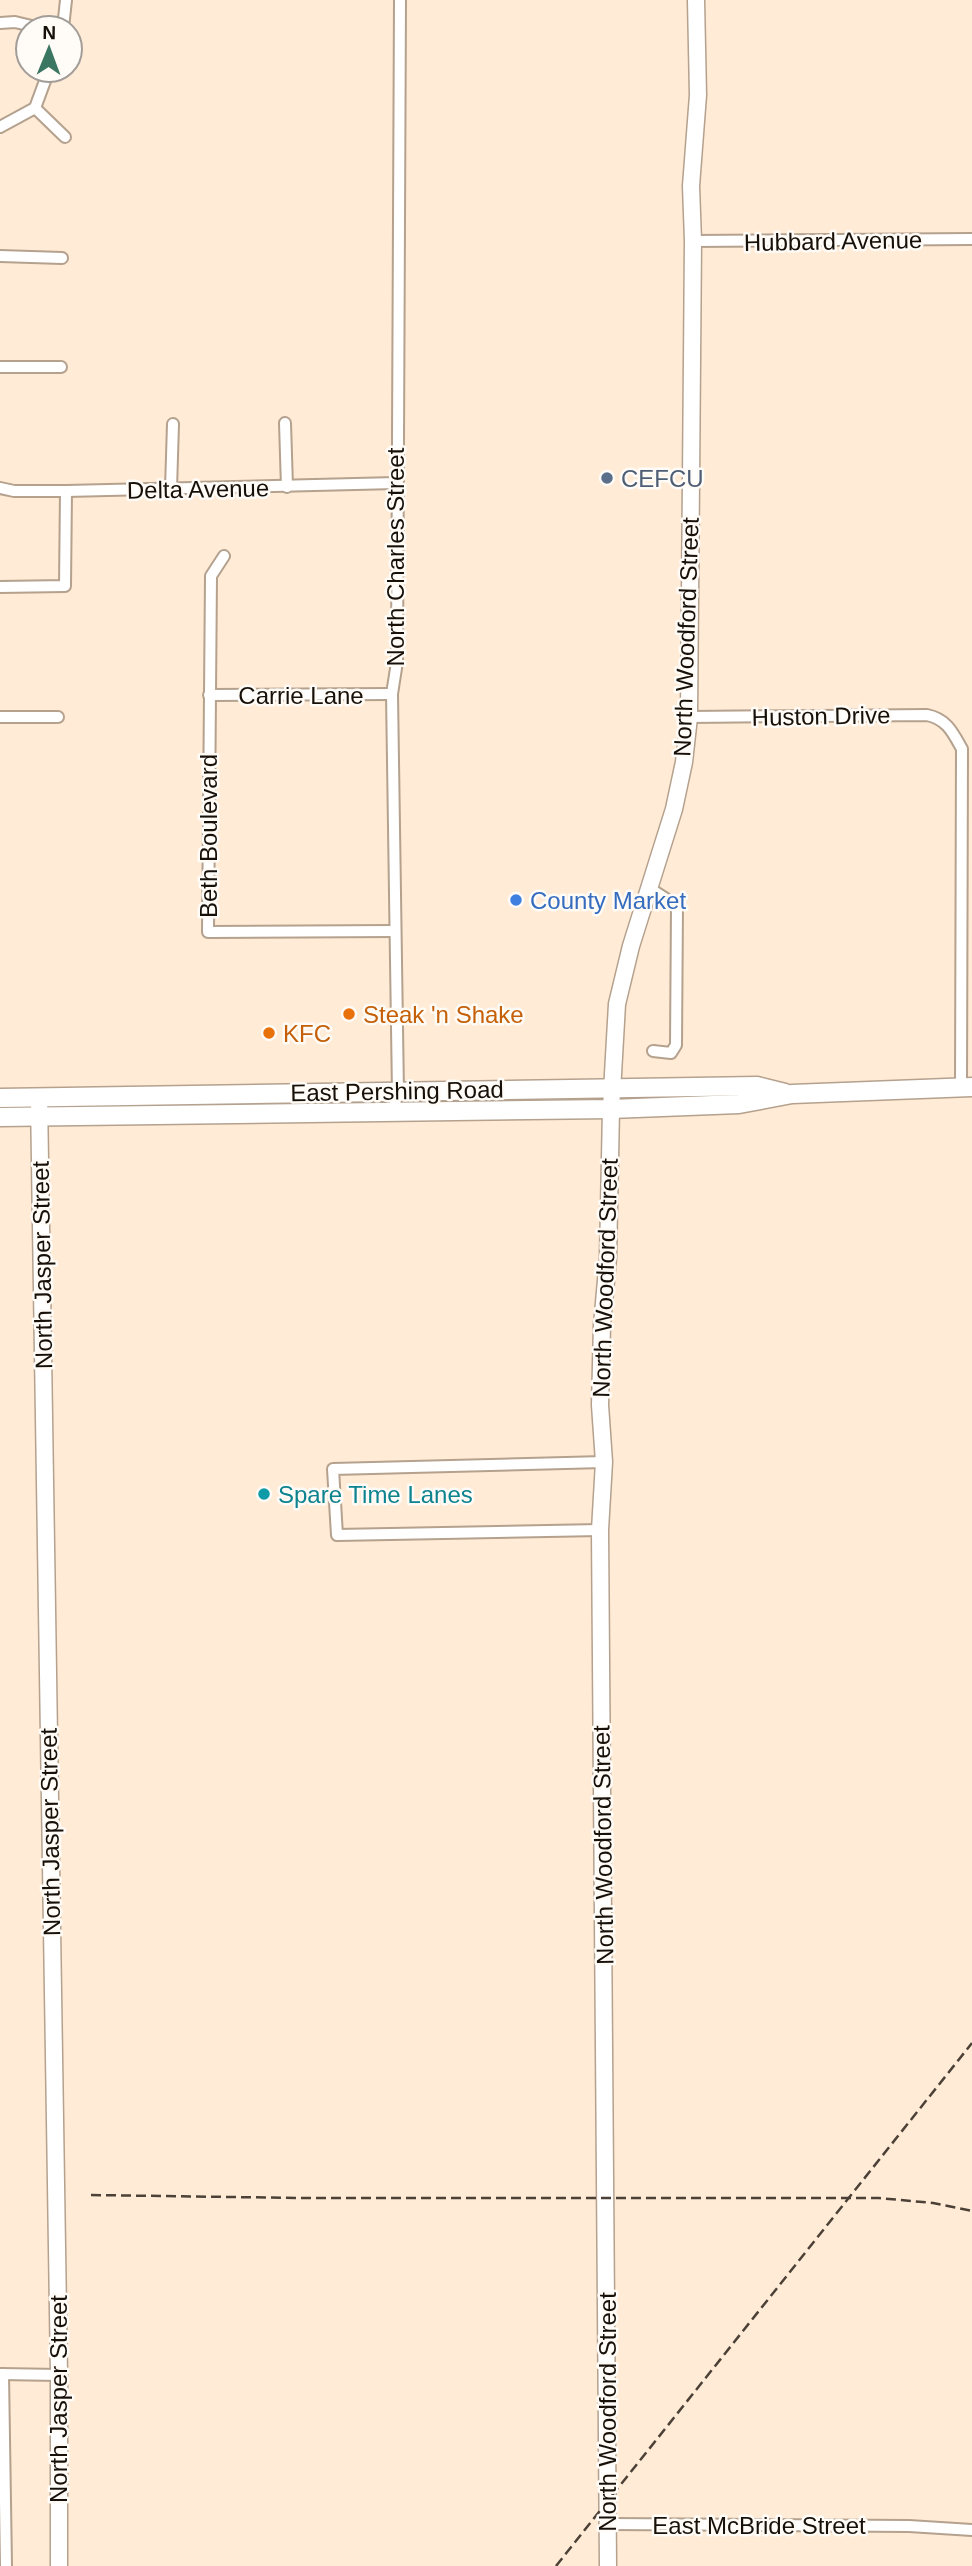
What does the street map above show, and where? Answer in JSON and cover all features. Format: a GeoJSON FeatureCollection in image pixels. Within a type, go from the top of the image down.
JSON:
{"type":"FeatureCollection","features":[{"type":"Feature","properties":{"kind":"main road","name":"East Pershing Road"},"geometry":{"type":"LineString","coordinates":[[0,1098],[757,1086],[792,1094]]}},
{"type":"Feature","properties":{"kind":"main road","name":"East Pershing Road"},"geometry":{"type":"LineString","coordinates":[[0,1117],[611,1109],[739,1104],[792,1094],[967,1087]]}},
{"type":"Feature","properties":{"kind":"street","name":"North Charles Street"},"geometry":{"type":"LineString","coordinates":[[392,1113],[398,1093],[393,694],[397,662],[400,0]]}},
{"type":"Feature","properties":{"kind":"street","name":"North Woodford Street"},"geometry":{"type":"LineString","coordinates":[[608,2566],[600,1530],[604,1462],[600,1405],[601,1325],[608,1258],[611,1109],[617,1004],[631,946],[674,809],[684,762],[689,718],[693,242],[691,186],[698,95],[696,0]]}},
{"type":"Feature","properties":{"kind":"street"},"geometry":{"type":"LineString","coordinates":[[0,127],[35,108],[44,84]]}},
{"type":"Feature","properties":{"kind":"street"},"geometry":{"type":"LineString","coordinates":[[35,108],[65,137]]}},
{"type":"Feature","properties":{"kind":"street","name":"Hubbard Avenue"},"geometry":{"type":"LineString","coordinates":[[693,242],[972,239]]}},
{"type":"Feature","properties":{"kind":"street"},"geometry":{"type":"LineString","coordinates":[[0,256],[62,258]]}},
{"type":"Feature","properties":{"kind":"street"},"geometry":{"type":"LineString","coordinates":[[0,367],[61,367]]}},
{"type":"Feature","properties":{"kind":"street"},"geometry":{"type":"LineString","coordinates":[[171,489],[173,424]]}},
{"type":"Feature","properties":{"kind":"street"},"geometry":{"type":"LineString","coordinates":[[285,424],[287,487]]}},
{"type":"Feature","properties":{"kind":"street","name":"Delta Avenue"},"geometry":{"type":"LineString","coordinates":[[0,488],[14,491],[66,491],[396,483]]}},
{"type":"Feature","properties":{"kind":"street"},"geometry":{"type":"LineString","coordinates":[[0,587],[65,586],[66,491]]}},
{"type":"Feature","properties":{"kind":"street","name":"Beth Boulevard"},"geometry":{"type":"LineString","coordinates":[[224,556],[211,576],[208,932],[395,931]]}},
{"type":"Feature","properties":{"kind":"street","name":"Carrie Lane"},"geometry":{"type":"LineString","coordinates":[[209,695],[393,694]]}},
{"type":"Feature","properties":{"kind":"street","name":"Huston Drive"},"geometry":{"type":"LineString","coordinates":[[689,718],[927,715],[950,726],[962,749],[967,1087]]}},
{"type":"Feature","properties":{"kind":"street"},"geometry":{"type":"LineString","coordinates":[[0,717],[58,717]]}},
{"type":"Feature","properties":{"kind":"street"},"geometry":{"type":"LineString","coordinates":[[649,888],[677,906],[676,1045],[671,1053],[653,1051]]}},
{"type":"Feature","properties":{"kind":"street","name":"North Jasper Street"},"geometry":{"type":"LineString","coordinates":[[39,1098],[59,2375],[59,2566]]}},
{"type":"Feature","properties":{"kind":"street"},"geometry":{"type":"LineString","coordinates":[[600,1530],[337,1535],[333,1469],[604,1462]]}},
{"type":"Feature","properties":{"kind":"street"},"geometry":{"type":"LineString","coordinates":[[6,2566],[3,2552],[1,2374],[59,2375]]}},
{"type":"Feature","properties":{"kind":"street","name":"East McBride Street"},"geometry":{"type":"LineString","coordinates":[[608,2524],[909,2526],[972,2530]]}},
{"type":"Feature","properties":{"kind":"railway"},"geometry":{"type":"LineString","coordinates":[[556,2566],[972,2043]]}},
{"type":"Feature","properties":{"kind":"railway"},"geometry":{"type":"LineString","coordinates":[[91,2195],[302,2198],[879,2198],[933,2203],[972,2211]]}},
{"type":"Feature","properties":{"kind":"place","name":"CEFCU"},"geometry":{"type":"Point","coordinates":[607,478]}},
{"type":"Feature","properties":{"kind":"place","name":"County Market"},"geometry":{"type":"Point","coordinates":[516,900]}},
{"type":"Feature","properties":{"kind":"place","name":"Steak 'n Shake"},"geometry":{"type":"Point","coordinates":[349,1014]}},
{"type":"Feature","properties":{"kind":"place","name":"KFC"},"geometry":{"type":"Point","coordinates":[269,1033]}},
{"type":"Feature","properties":{"kind":"place","name":"Spare Time Lanes"},"geometry":{"type":"Point","coordinates":[264,1494]}}]}
